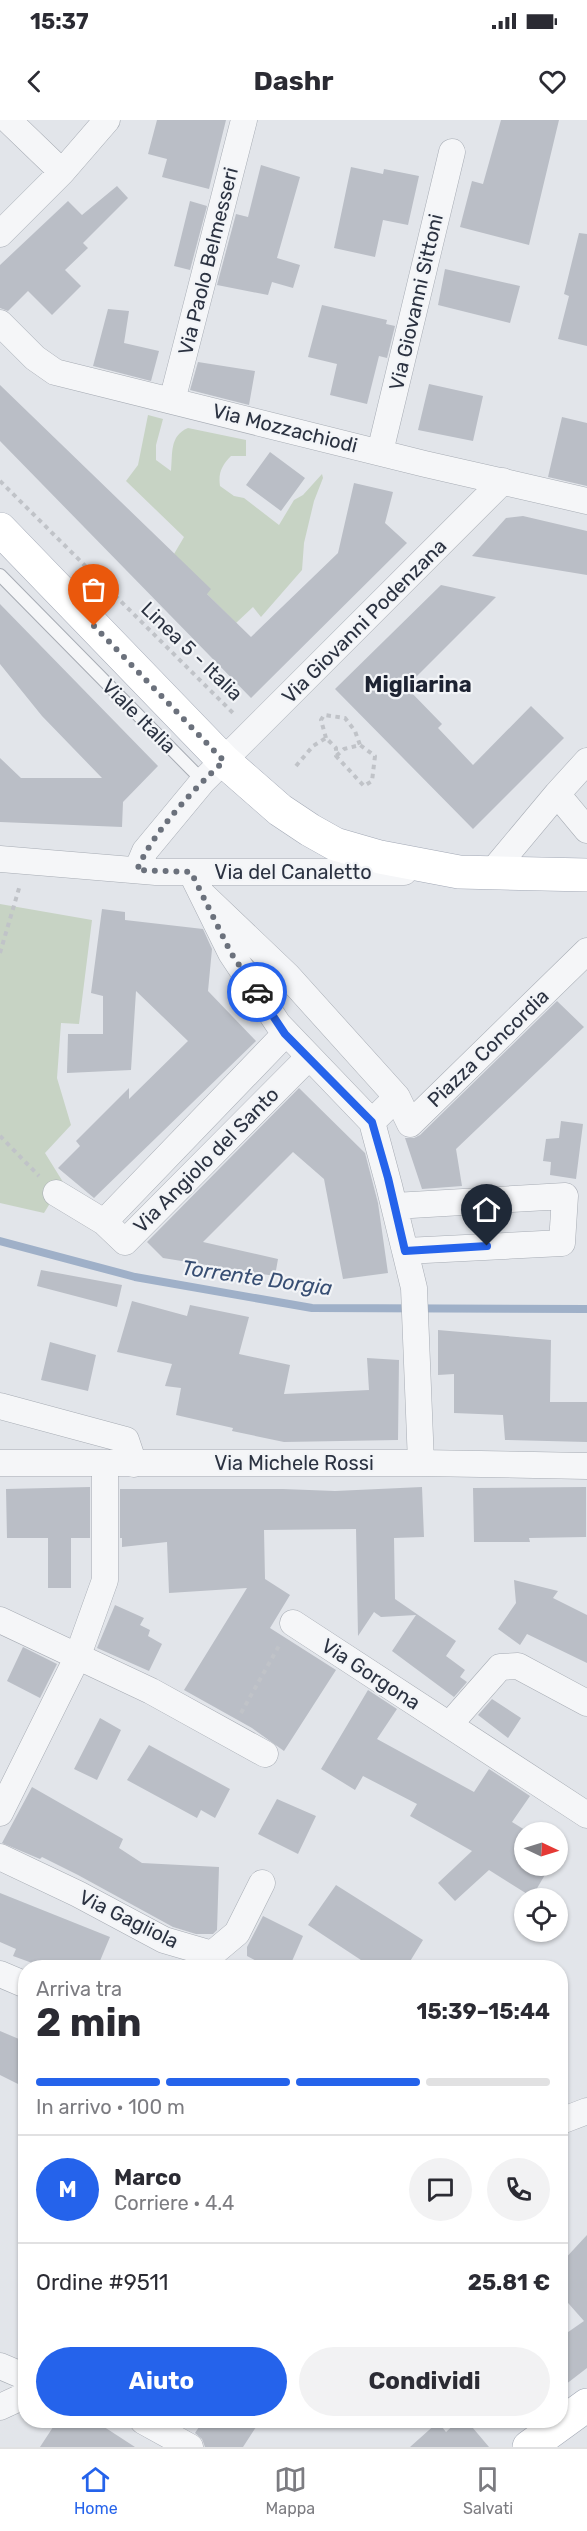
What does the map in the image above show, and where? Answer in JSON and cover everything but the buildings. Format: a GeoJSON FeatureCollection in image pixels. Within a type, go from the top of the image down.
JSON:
{"type":"FeatureCollection","features":[{"type":"Feature","properties":{"kind":"main road","name":"Viale Italia"},"geometry":{"type":"LineString","coordinates":[[0,529],[213,771],[251,783],[280,810],[335,844],[380,857],[459,872]]}},
{"type":"Feature","properties":{"kind":"main road","name":"Via del Canaletto"},"geometry":{"type":"LineString","coordinates":[[459,872],[587,875]]}},
{"type":"Feature","properties":{"kind":"main road"},"geometry":{"type":"LineString","coordinates":[[568,2419],[587,2405]]}},
{"type":"Feature","properties":{"kind":"main road"},"geometry":{"type":"LineString","coordinates":[[528,2447],[555,2428]]}},
{"type":"Feature","properties":{"kind":"street"},"geometry":{"type":"LineString","coordinates":[[8,120],[62,172]]}},
{"type":"Feature","properties":{"kind":"street"},"geometry":{"type":"LineString","coordinates":[[0,234],[62,172],[107,120]]}},
{"type":"Feature","properties":{"kind":"street","name":"Via Paolo Belmesseri"},"geometry":{"type":"LineString","coordinates":[[172,401],[244,120]]}},
{"type":"Feature","properties":{"kind":"street","name":"Via Giovanni Sittoni"},"geometry":{"type":"LineString","coordinates":[[380,452],[452,152]]}},
{"type":"Feature","properties":{"kind":"street","name":"Via Mozzachiodi"},"geometry":{"type":"LineString","coordinates":[[0,322],[35,358],[55,372],[587,501]]}},
{"type":"Feature","properties":{"kind":"street","name":"Via Giovanni Podenzana"},"geometry":{"type":"LineString","coordinates":[[137,870],[145,851],[213,771],[503,481]]}},
{"type":"Feature","properties":{"kind":"street"},"geometry":{"type":"LineString","coordinates":[[491,873],[587,761]]}},
{"type":"Feature","properties":{"kind":"street"},"geometry":{"type":"LineString","coordinates":[[557,794],[587,830]]}},
{"type":"Feature","properties":{"kind":"street","name":"Via del Canaletto"},"geometry":{"type":"LineString","coordinates":[[0,859],[191,872],[459,872]]}},
{"type":"Feature","properties":{"kind":"street","name":"Piazza Concordia"},"geometry":{"type":"LineString","coordinates":[[191,872],[231,953],[285,1034],[372,1122],[397,1097]]}},
{"type":"Feature","properties":{"kind":"street","name":"Piazza Concordia"},"geometry":{"type":"LineString","coordinates":[[202,894],[288,976],[397,1097],[410,1124],[587,951]]}},
{"type":"Feature","properties":{"kind":"street","name":"Via Angiolo del Santo"},"geometry":{"type":"LineString","coordinates":[[105,1222],[285,1034]]}},
{"type":"Feature","properties":{"kind":"street","name":"Via Angiolo del Santo"},"geometry":{"type":"LineString","coordinates":[[56,1193],[105,1222],[125,1242],[308,1058]]}},
{"type":"Feature","properties":{"kind":"street"},"geometry":{"type":"LineString","coordinates":[[372,1122],[414,1288],[421,1463]]}},
{"type":"Feature","properties":{"kind":"street"},"geometry":{"type":"LineString","coordinates":[[394,1206],[565,1196],[562,1243],[405,1251]]}},
{"type":"Feature","properties":{"kind":"street"},"geometry":{"type":"LineString","coordinates":[[0,1406],[126,1440],[134,1464]]}},
{"type":"Feature","properties":{"kind":"street","name":"Via Michele Rossi"},"geometry":{"type":"LineString","coordinates":[[0,1463],[421,1463],[587,1466]]}},
{"type":"Feature","properties":{"kind":"street"},"geometry":{"type":"LineString","coordinates":[[0,1813],[77,1658],[105,1580],[105,1464]]}},
{"type":"Feature","properties":{"kind":"street"},"geometry":{"type":"LineString","coordinates":[[0,1620],[151,1691],[230,1732],[265,1754]]}},
{"type":"Feature","properties":{"kind":"street","name":"Via Gorgona"},"geometry":{"type":"LineString","coordinates":[[293,1623],[587,1815]]}},
{"type":"Feature","properties":{"kind":"street"},"geometry":{"type":"LineString","coordinates":[[448,1725],[500,1667],[518,1666],[587,1703]]}},
{"type":"Feature","properties":{"kind":"street","name":"Via Gagliola"},"geometry":{"type":"LineString","coordinates":[[0,1857],[78,1894],[164,1940],[212,1954],[237,1933],[262,1883]]}},
{"type":"Feature","properties":{"kind":"street"},"geometry":{"type":"LineString","coordinates":[[0,1974],[18,1982]]}},
{"type":"Feature","properties":{"kind":"street"},"geometry":{"type":"LineString","coordinates":[[568,2118],[587,2111]]}},
{"type":"Feature","properties":{"kind":"street"},"geometry":{"type":"LineString","coordinates":[[0,2407],[18,2399]]}},
{"type":"Feature","properties":{"kind":"street"},"geometry":{"type":"LineString","coordinates":[[156,2428],[190,2447]]}},
{"type":"Feature","properties":{"kind":"lane","name":"Viale Italia"},"geometry":{"type":"LineString","coordinates":[[0,575],[213,771]]}},
{"type":"Feature","properties":{"kind":"path","name":"Linea 5 - Italia"},"geometry":{"type":"LineString","coordinates":[[0,480],[135,618],[236,715]]}},
{"type":"Feature","properties":{"kind":"path"},"geometry":{"type":"LineString","coordinates":[[324,715],[345,718],[355,731],[360,745],[375,756],[372,781],[364,786],[336,756],[336,748],[326,738],[321,720],[324,715]]}},
{"type":"Feature","properties":{"kind":"path"},"geometry":{"type":"LineString","coordinates":[[296,766],[313,746],[326,738]]}},
{"type":"Feature","properties":{"kind":"path"},"geometry":{"type":"LineString","coordinates":[[336,756],[344,749],[360,745]]}},
{"type":"Feature","properties":{"kind":"path"},"geometry":{"type":"LineString","coordinates":[[0,953],[14,906]]}},
{"type":"Feature","properties":{"kind":"path"},"geometry":{"type":"LineString","coordinates":[[0,1136],[56,1193]]}},
{"type":"Feature","properties":{"kind":"path"},"geometry":{"type":"LineString","coordinates":[[230,1732],[293,1623]]}},
{"type":"Feature","properties":{"kind":"green space"},"geometry":{"type":"Polygon","coordinates":[[[148,415],[163,419],[156,445],[156,460],[171,471],[175,441],[182,431],[188,428],[246,440],[246,456],[231,456],[228,459],[220,473],[220,486],[234,496],[244,498],[279,525],[294,500],[303,495],[322,474],[323,478],[314,501],[304,543],[302,570],[261,617],[253,607],[236,623],[207,594],[174,554],[184,537],[126,481],[138,465],[148,415]]]}},
{"type":"Feature","properties":{"kind":"green space"},"geometry":{"type":"Polygon","coordinates":[[[0,904],[92,920],[79,1024],[61,1023],[57,1078],[71,1125],[45,1153],[63,1182],[44,1213],[0,1203],[0,904]]]}},
{"type":"Feature","properties":{"kind":"waterway","name":"Torrente Dorgia"},"geometry":{"type":"LineString","coordinates":[[0,1241],[135,1277],[312,1308],[587,1309]]}},
{"type":"Feature","properties":{"kind":"way so far"},"geometry":{"type":"LineString","coordinates":[[94,626],[224,761],[202,781],[145,851],[137,870],[191,872],[231,953],[257,992]]}},
{"type":"Feature","properties":{"kind":"district","name":"Migliarina"},"geometry":{"type":"Point","coordinates":[418,684]}},
{"type":"Feature","properties":{"kind":"route"},"geometry":{"type":"LineString","coordinates":[[257,992],[285,1034],[372,1122],[405,1251],[487,1246]]}}]}
